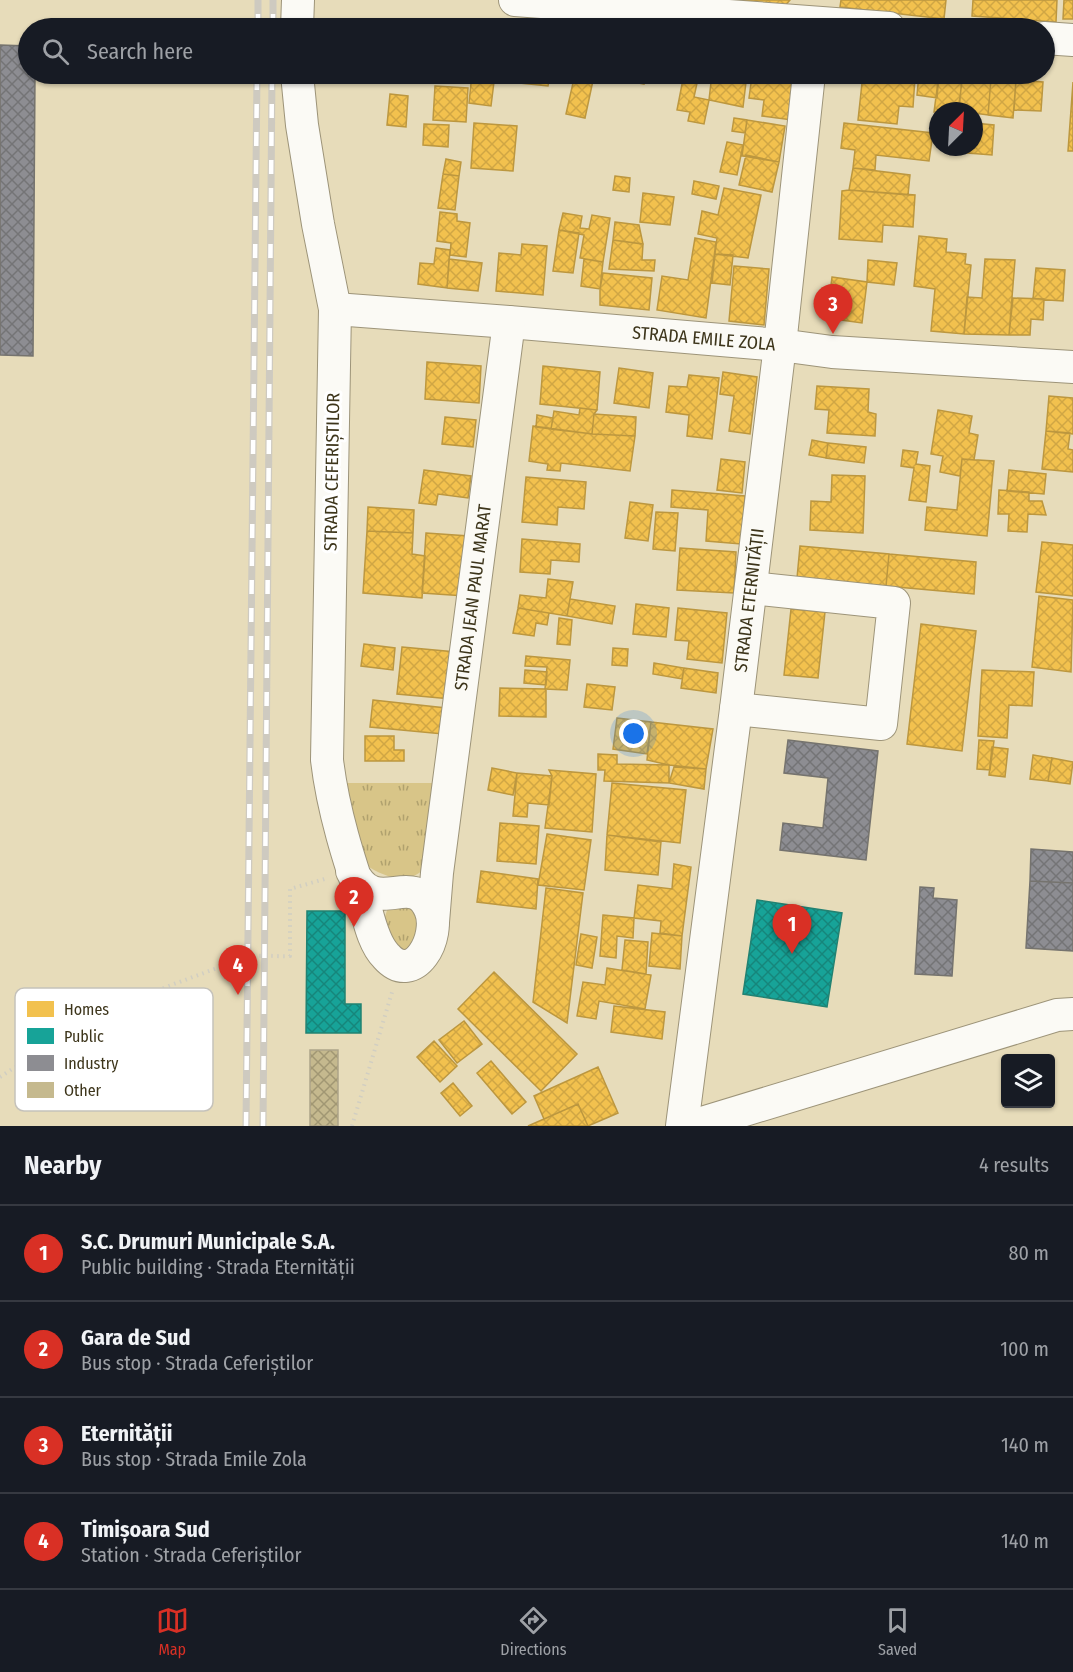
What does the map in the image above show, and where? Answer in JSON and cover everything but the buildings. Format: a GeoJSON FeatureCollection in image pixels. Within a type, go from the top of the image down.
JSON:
{"type":"FeatureCollection","features":[{"type":"Feature","properties":{"kind":"street"},"geometry":{"type":"LineString","coordinates":[[297,18],[298,0]]}},
{"type":"Feature","properties":{"kind":"street"},"geometry":{"type":"LineString","coordinates":[[515,0],[814,17]]}},
{"type":"Feature","properties":{"kind":"street"},"geometry":{"type":"LineString","coordinates":[[1055,39],[1073,40]]}},
{"type":"Feature","properties":{"kind":"street","name":"STRADA CEFERIȘTILOR"},"geometry":{"type":"LineString","coordinates":[[298,84],[309,169],[335,309],[327,760],[330,788],[352,871],[372,928],[384,954],[400,965]]}},
{"type":"Feature","properties":{"kind":"street","name":"STRADA ETERNITĂȚII"},"geometry":{"type":"LineString","coordinates":[[682,1126],[751,588],[780,345],[807,84]]}},
{"type":"Feature","properties":{"kind":"street","name":"STRADA EMILE ZOLA"},"geometry":{"type":"LineString","coordinates":[[335,309],[509,321],[780,345],[832,352],[1073,366]]}},
{"type":"Feature","properties":{"kind":"street","name":"STRADA JEAN PAUL MARAT"},"geometry":{"type":"LineString","coordinates":[[433,922],[437,873],[509,321]]}},
{"type":"Feature","properties":{"kind":"street"},"geometry":{"type":"LineString","coordinates":[[736,709],[881,724],[894,603],[751,588]]}},
{"type":"Feature","properties":{"kind":"street","name":"STRADA CEFERIȘTILOR"},"geometry":{"type":"LineString","coordinates":[[352,871],[365,889],[378,894],[398,892],[415,894],[423,900],[431,912],[433,922]]}},
{"type":"Feature","properties":{"kind":"street"},"geometry":{"type":"LineString","coordinates":[[372,928],[371,916],[382,898],[398,892],[422,890],[428,886],[437,873]]}},
{"type":"Feature","properties":{"kind":"street"},"geometry":{"type":"LineString","coordinates":[[400,965],[416,962],[425,954],[433,922]]}},
{"type":"Feature","properties":{"kind":"street"},"geometry":{"type":"LineString","coordinates":[[692,1126],[1057,1015],[1073,1014]]}},
{"type":"Feature","properties":{"kind":"path"},"geometry":{"type":"LineString","coordinates":[[164,988],[247,957],[290,956],[290,889],[352,871]]}},
{"type":"Feature","properties":{"kind":"path"},"geometry":{"type":"LineString","coordinates":[[352,1126],[400,965]]}},
{"type":"Feature","properties":{"kind":"path"},"geometry":{"type":"LineString","coordinates":[[0,1077],[15,1067]]}},
{"type":"Feature","properties":{"kind":"green space"},"geometry":{"type":"Polygon","coordinates":[[[343,783],[438,783],[423,870],[409,877],[395,878],[366,865],[343,783]]]}},
{"type":"Feature","properties":{"kind":"green space"},"geometry":{"type":"Polygon","coordinates":[[[398,901],[419,913],[415,950],[396,951],[384,920],[388,907],[398,901]]]}},
{"type":"Feature","properties":{"kind":"railway"},"geometry":{"type":"LineString","coordinates":[[258,0],[258,18]]}},
{"type":"Feature","properties":{"kind":"railway"},"geometry":{"type":"LineString","coordinates":[[273,0],[273,18]]}},
{"type":"Feature","properties":{"kind":"railway"},"geometry":{"type":"LineString","coordinates":[[246,1126],[257,84]]}},
{"type":"Feature","properties":{"kind":"railway"},"geometry":{"type":"LineString","coordinates":[[263,1126],[272,84]]}},
{"type":"Feature","properties":{"kind":"place","name":"Eternității"},"geometry":{"type":"Point","coordinates":[833,334]}},
{"type":"Feature","properties":{"kind":"place","name":"Gara de Sud"},"geometry":{"type":"Point","coordinates":[354,927]}},
{"type":"Feature","properties":{"kind":"place","name":"S.C. Drumuri Municipale S.A."},"geometry":{"type":"Point","coordinates":[792,954]}},
{"type":"Feature","properties":{"kind":"place","name":"Timișoara Sud"},"geometry":{"type":"Point","coordinates":[238,995]}}]}
